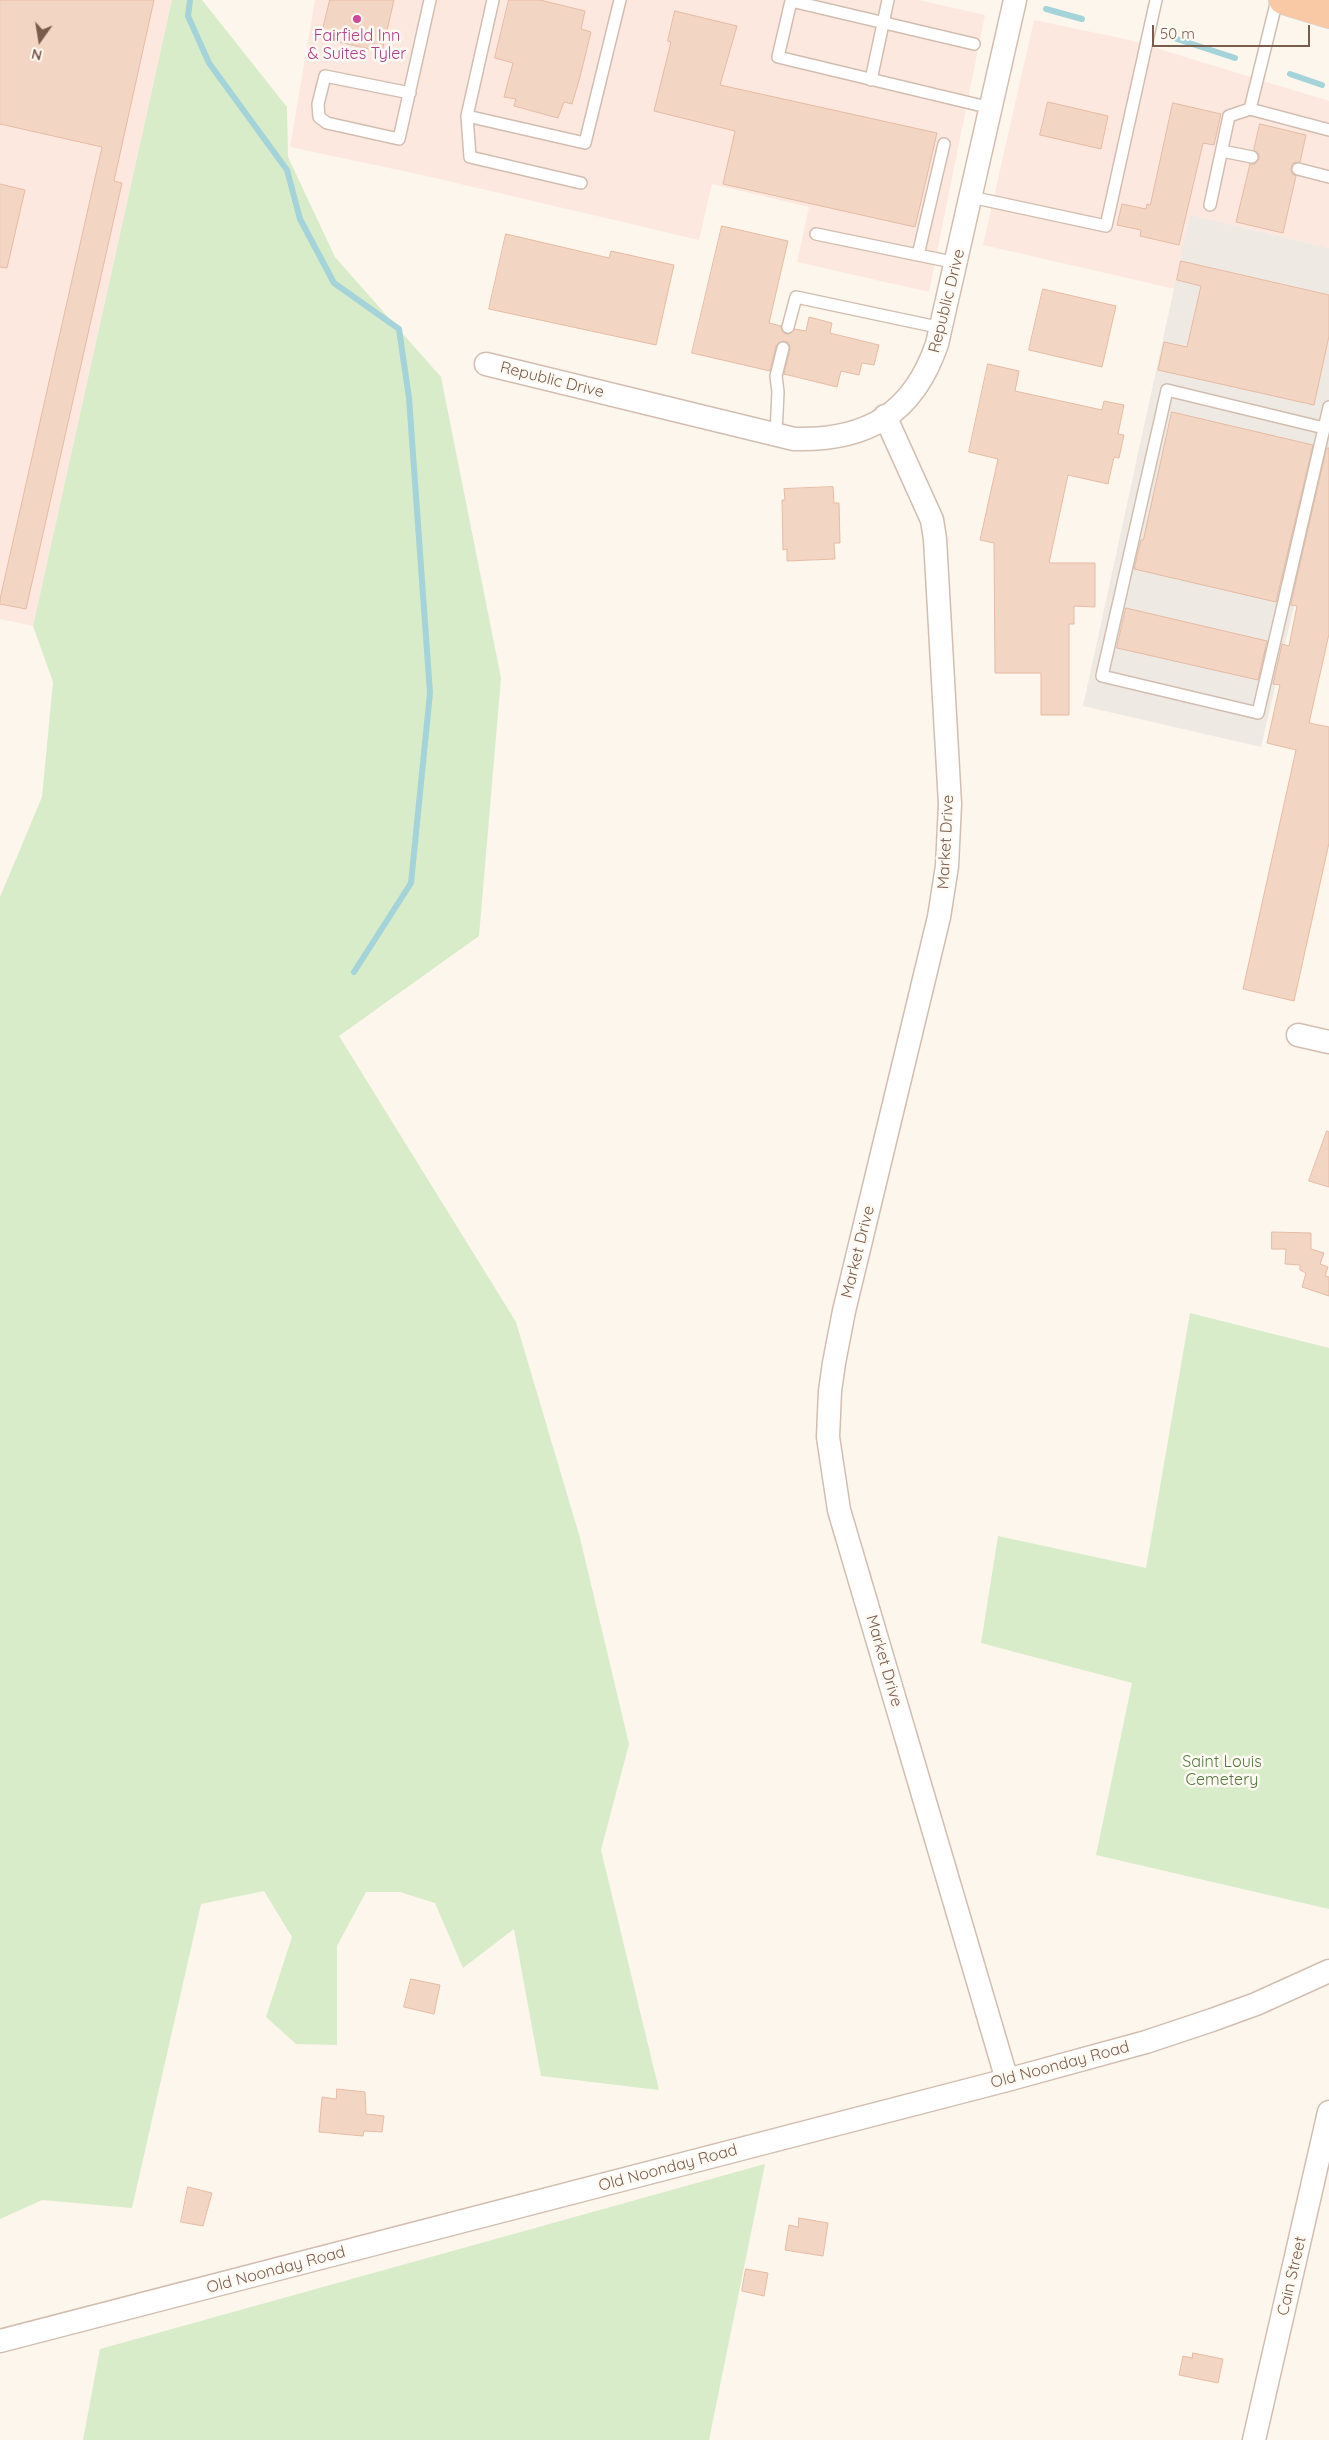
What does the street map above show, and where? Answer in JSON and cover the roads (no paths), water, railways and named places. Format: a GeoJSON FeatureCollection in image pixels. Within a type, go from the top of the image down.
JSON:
{"type":"FeatureCollection","features":[{"type":"Feature","properties":{"kind":"highway"},"geometry":{"type":"LineString","coordinates":[[1282,0],[1329,14]]}},
{"type":"Feature","properties":{"kind":"street","name":"Republic Drive"},"geometry":{"type":"LineString","coordinates":[[486,364],[794,438],[832,438],[855,434],[904,403],[924,376],[942,328],[1015,0]]}},
{"type":"Feature","properties":{"kind":"street","name":"Market Drive"},"geometry":{"type":"LineString","coordinates":[[885,416],[932,520],[936,539],[949,768],[948,851],[939,918],[844,1311],[830,1391],[828,1437],[839,1510],[1007,2080]]}},
{"type":"Feature","properties":{"kind":"street"},"geometry":{"type":"LineString","coordinates":[[1298,1035],[1329,1042]]}},
{"type":"Feature","properties":{"kind":"street","name":"Old Noonday Road"},"geometry":{"type":"LineString","coordinates":[[0,2341],[1007,2080],[1146,2042],[1256,2004],[1329,1971]]}},
{"type":"Feature","properties":{"kind":"street","name":"Cain Street"},"geometry":{"type":"LineString","coordinates":[[1254,2440],[1329,2112]]}},
{"type":"Feature","properties":{"kind":"lane"},"geometry":{"type":"LineString","coordinates":[[410,93],[325,76],[318,104],[318,117],[327,123],[399,139],[410,93],[430,0]]}},
{"type":"Feature","properties":{"kind":"lane"},"geometry":{"type":"LineString","coordinates":[[493,0],[468,116],[470,157],[581,183]]}},
{"type":"Feature","properties":{"kind":"lane"},"geometry":{"type":"LineString","coordinates":[[468,116],[585,143],[620,0]]}},
{"type":"Feature","properties":{"kind":"lane"},"geometry":{"type":"LineString","coordinates":[[871,80],[888,0]]}},
{"type":"Feature","properties":{"kind":"lane"},"geometry":{"type":"LineString","coordinates":[[971,197],[1106,226],[1156,0]]}},
{"type":"Feature","properties":{"kind":"lane"},"geometry":{"type":"LineString","coordinates":[[1250,109],[1277,0]]}},
{"type":"Feature","properties":{"kind":"lane"},"geometry":{"type":"LineString","coordinates":[[974,44],[791,1],[778,57],[991,108]]}},
{"type":"Feature","properties":{"kind":"lane"},"geometry":{"type":"LineString","coordinates":[[1210,205],[1229,116],[1250,109],[1329,130]]}},
{"type":"Feature","properties":{"kind":"lane"},"geometry":{"type":"LineString","coordinates":[[918,255],[944,144]]}},
{"type":"Feature","properties":{"kind":"lane"},"geometry":{"type":"LineString","coordinates":[[1222,151],[1252,158]]}},
{"type":"Feature","properties":{"kind":"lane"},"geometry":{"type":"LineString","coordinates":[[1298,169],[1329,177]]}},
{"type":"Feature","properties":{"kind":"lane"},"geometry":{"type":"LineString","coordinates":[[816,234],[957,263]]}},
{"type":"Feature","properties":{"kind":"lane"},"geometry":{"type":"LineString","coordinates":[[788,327],[796,297],[942,328]]}},
{"type":"Feature","properties":{"kind":"lane"},"geometry":{"type":"LineString","coordinates":[[776,434],[778,392],[776,376],[783,348]]}},
{"type":"Feature","properties":{"kind":"lane"},"geometry":{"type":"LineString","coordinates":[[1324,428],[1167,390],[1102,676],[1258,713],[1329,407]]}},
{"type":"Feature","properties":{"kind":"waterway"},"geometry":{"type":"LineString","coordinates":[[190,0],[188,16],[209,63],[287,170],[300,219],[334,283],[399,329],[409,398],[430,693],[411,883],[354,972]]}},
{"type":"Feature","properties":{"kind":"waterway"},"geometry":{"type":"LineString","coordinates":[[1046,9],[1082,19]]}},
{"type":"Feature","properties":{"kind":"waterway"},"geometry":{"type":"LineString","coordinates":[[1174,38],[1235,58]]}},
{"type":"Feature","properties":{"kind":"waterway"},"geometry":{"type":"LineString","coordinates":[[1290,74],[1322,85]]}},
{"type":"Feature","properties":{"kind":"place","name":"Fairfield Inn & Suites Tyler"},"geometry":{"type":"Point","coordinates":[357,19]}},
{"type":"Feature","properties":{"kind":"park label","name":"Saint Louis Cemetery"},"geometry":{"type":"Point","coordinates":[1222,1771]}}]}
